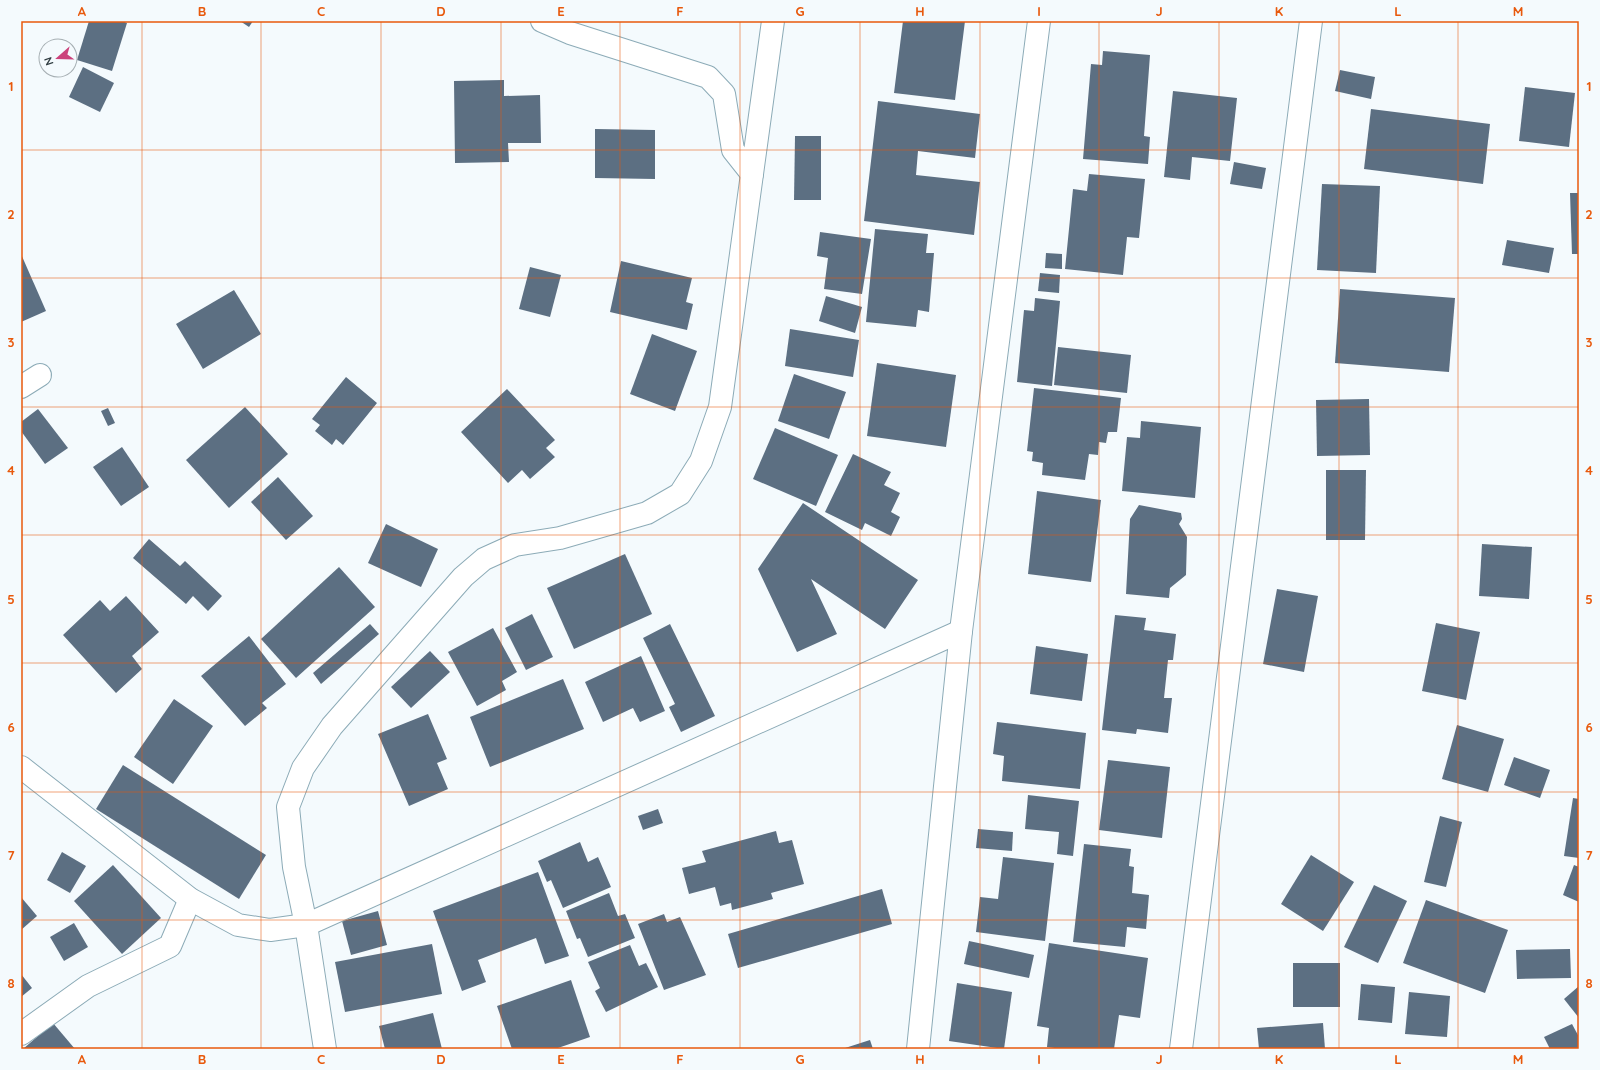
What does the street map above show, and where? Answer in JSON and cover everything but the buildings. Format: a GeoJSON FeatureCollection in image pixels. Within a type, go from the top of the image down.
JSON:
{"type":"FeatureCollection","features":[{"type":"Feature","properties":{"kind":"street"},"geometry":{"type":"LineString","coordinates":[[542,21],[570,33],[708,77],[724,94],[733,150],[752,174]]}},
{"type":"Feature","properties":{"kind":"street"},"geometry":{"type":"LineString","coordinates":[[325,1049],[306,925],[294,867],[288,807],[303,768],[332,726],[463,577],[484,559],[515,545],[560,538],[647,513],[680,494],[701,462],[720,407],[773,21]]}},
{"type":"Feature","properties":{"kind":"street"},"geometry":{"type":"LineString","coordinates":[[918,1049],[961,631],[1039,21]]}},
{"type":"Feature","properties":{"kind":"street"},"geometry":{"type":"LineString","coordinates":[[1180,1049],[1311,21]]}},
{"type":"Feature","properties":{"kind":"street"},"geometry":{"type":"LineString","coordinates":[[21,387],[40,375]]}},
{"type":"Feature","properties":{"kind":"street"},"geometry":{"type":"LineString","coordinates":[[21,767],[190,899],[238,925],[270,930],[306,925],[961,631]]}},
{"type":"Feature","properties":{"kind":"street"},"geometry":{"type":"LineString","coordinates":[[21,1034],[88,986],[170,946],[190,899]]}}]}
